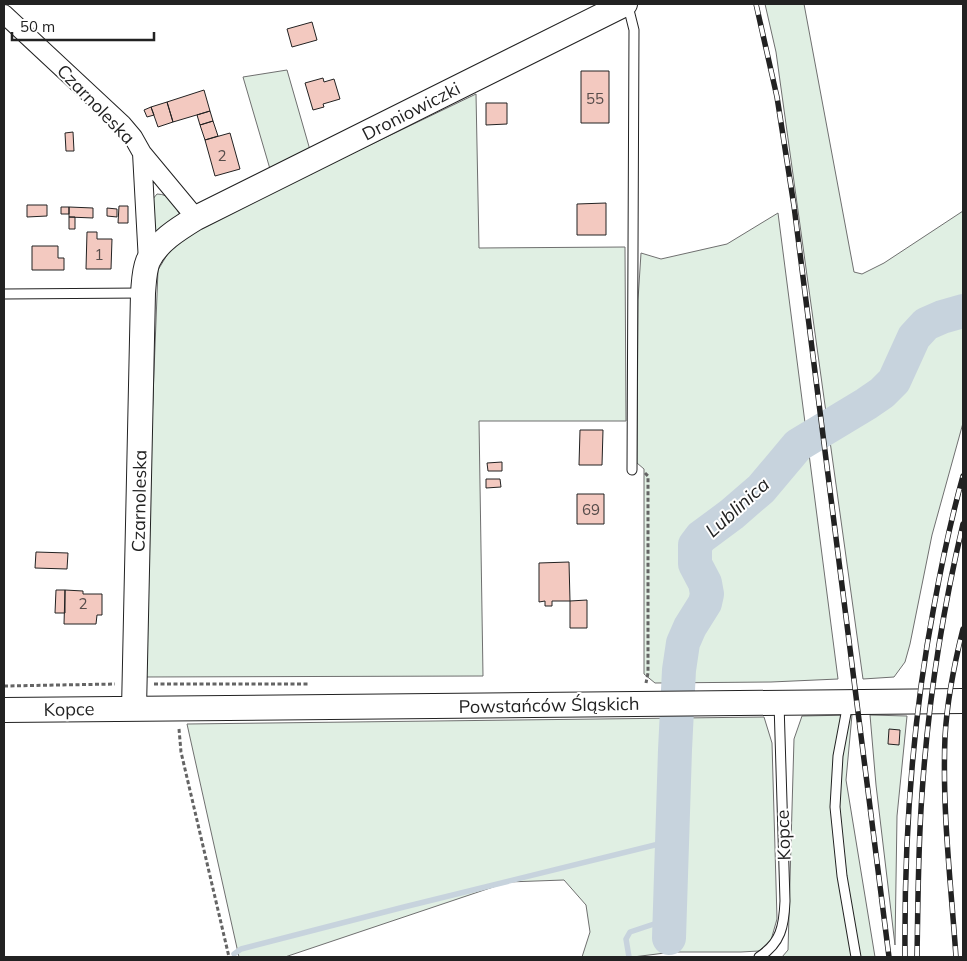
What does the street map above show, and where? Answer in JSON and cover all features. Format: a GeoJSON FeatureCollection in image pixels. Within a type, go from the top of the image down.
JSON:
{"type":"FeatureCollection","features":[{"type":"Feature","properties":{"kind":"street","name":"Droniowiczki"},"geometry":{"type":"LineString","coordinates":[[196,218],[625,4]]}},
{"type":"Feature","properties":{"kind":"street","name":"Czarnoleska"},"geometry":{"type":"LineString","coordinates":[[4,14],[122,124],[142,153],[196,218],[178,229],[155,250],[148,262],[144,277],[134,709]]}},
{"type":"Feature","properties":{"kind":"street"},"geometry":{"type":"LineString","coordinates":[[142,153],[148,262]]}},
{"type":"Feature","properties":{"kind":"street","name":"Powstańców Śląskich"},"geometry":{"type":"LineString","coordinates":[[134,709],[963,701]]}},
{"type":"Feature","properties":{"kind":"street","name":"Kopce"},"geometry":{"type":"LineString","coordinates":[[4,710],[134,709]]}},
{"type":"Feature","properties":{"kind":"lane"},"geometry":{"type":"LineString","coordinates":[[625,4],[634,30],[632,470]]}},
{"type":"Feature","properties":{"kind":"lane"},"geometry":{"type":"LineString","coordinates":[[4,294],[143,293]]}},
{"type":"Feature","properties":{"kind":"lane"},"geometry":{"type":"LineString","coordinates":[[848,702],[838,756],[835,807],[842,876],[856,957]]}},
{"type":"Feature","properties":{"kind":"lane","name":"Kopce"},"geometry":{"type":"LineString","coordinates":[[759,957],[768,952],[776,942],[784,919],[785,892],[779,703]]}},
{"type":"Feature","properties":{"kind":"path"},"geometry":{"type":"LineString","coordinates":[[632,470],[648,476],[648,673],[650,704]]}},
{"type":"Feature","properties":{"kind":"path"},"geometry":{"type":"LineString","coordinates":[[179,708],[181,752],[229,957]]}},
{"type":"Feature","properties":{"kind":"green space"},"geometry":{"type":"Polygon","coordinates":[[[765,4],[804,4],[854,272],[862,274],[884,263],[963,211],[963,423],[932,535],[910,644],[905,662],[894,677],[863,679],[776,52],[765,4]]]}},
{"type":"Feature","properties":{"kind":"green space"},"geometry":{"type":"Polygon","coordinates":[[[287,70],[310,150],[270,169],[243,77],[287,70]]]}},
{"type":"Feature","properties":{"kind":"green space"},"geometry":{"type":"Polygon","coordinates":[[[476,94],[479,248],[625,247],[626,421],[479,421],[483,676],[142,677],[158,270],[170,250],[193,230],[476,94]]]}},
{"type":"Feature","properties":{"kind":"green space"},"geometry":{"type":"Polygon","coordinates":[[[157,194],[162,194],[169,198],[181,217],[157,233],[152,231],[152,200],[157,194]]]}},
{"type":"Feature","properties":{"kind":"green space"},"geometry":{"type":"Polygon","coordinates":[[[778,213],[838,679],[771,682],[655,683],[644,674],[644,469],[637,463],[638,300],[641,253],[661,259],[727,244],[778,213]]]}},
{"type":"Feature","properties":{"kind":"green space"},"geometry":{"type":"Polygon","coordinates":[[[852,715],[846,780],[875,957],[782,957],[788,950],[794,739],[802,716],[852,715]]]}},
{"type":"Feature","properties":{"kind":"green space"},"geometry":{"type":"Polygon","coordinates":[[[870,715],[907,716],[897,816],[895,945],[876,785],[870,715]]]}},
{"type":"Feature","properties":{"kind":"green space"},"geometry":{"type":"Polygon","coordinates":[[[764,717],[772,743],[777,919],[771,940],[759,951],[673,952],[633,957],[582,957],[590,932],[586,905],[564,880],[508,882],[285,957],[239,957],[187,724],[764,717]]]}},
{"type":"Feature","properties":{"kind":"building"},"geometry":{"type":"Polygon","coordinates":[[[312,22],[317,40],[292,47],[287,29],[312,22]]]}},
{"type":"Feature","properties":{"kind":"building"},"geometry":{"type":"Polygon","coordinates":[[[581,71],[609,71],[609,123],[581,123],[581,71]]]}},
{"type":"Feature","properties":{"kind":"building"},"geometry":{"type":"Polygon","coordinates":[[[323,78],[324,82],[334,79],[340,99],[323,104],[324,107],[313,110],[305,83],[323,78]]]}},
{"type":"Feature","properties":{"kind":"building"},"geometry":{"type":"Polygon","coordinates":[[[204,90],[210,111],[173,122],[167,102],[204,90]]]}},
{"type":"Feature","properties":{"kind":"building"},"geometry":{"type":"Polygon","coordinates":[[[167,102],[173,122],[158,127],[151,107],[167,102]]]}},
{"type":"Feature","properties":{"kind":"building"},"geometry":{"type":"Polygon","coordinates":[[[486,103],[507,103],[507,124],[486,125],[486,103]]]}},
{"type":"Feature","properties":{"kind":"building"},"geometry":{"type":"Polygon","coordinates":[[[151,107],[154,115],[147,117],[144,110],[151,107]]]}},
{"type":"Feature","properties":{"kind":"building"},"geometry":{"type":"Polygon","coordinates":[[[210,111],[213,121],[200,125],[197,115],[210,111]]]}},
{"type":"Feature","properties":{"kind":"building"},"geometry":{"type":"Polygon","coordinates":[[[213,121],[218,136],[205,140],[200,125],[213,121]]]}},
{"type":"Feature","properties":{"kind":"building"},"geometry":{"type":"Polygon","coordinates":[[[73,132],[74,151],[66,151],[65,133],[73,132]]]}},
{"type":"Feature","properties":{"kind":"building"},"geometry":{"type":"Polygon","coordinates":[[[230,133],[240,169],[215,176],[205,140],[230,133]]]}},
{"type":"Feature","properties":{"kind":"building"},"geometry":{"type":"Polygon","coordinates":[[[606,203],[606,235],[577,235],[577,204],[606,203]]]}},
{"type":"Feature","properties":{"kind":"building"},"geometry":{"type":"Polygon","coordinates":[[[27,205],[47,205],[47,216],[27,217],[27,205]]]}},
{"type":"Feature","properties":{"kind":"building"},"geometry":{"type":"Polygon","coordinates":[[[119,206],[128,206],[128,223],[118,223],[119,206]]]}},
{"type":"Feature","properties":{"kind":"building"},"geometry":{"type":"Polygon","coordinates":[[[61,207],[69,207],[69,214],[61,214],[61,207]]]}},
{"type":"Feature","properties":{"kind":"building"},"geometry":{"type":"Polygon","coordinates":[[[69,207],[93,208],[93,218],[69,217],[69,207]]]}},
{"type":"Feature","properties":{"kind":"building"},"geometry":{"type":"Polygon","coordinates":[[[107,208],[117,209],[117,217],[107,216],[107,208]]]}},
{"type":"Feature","properties":{"kind":"building"},"geometry":{"type":"Polygon","coordinates":[[[69,217],[75,217],[75,229],[69,229],[69,217]]]}},
{"type":"Feature","properties":{"kind":"building"},"geometry":{"type":"Polygon","coordinates":[[[87,232],[97,232],[97,239],[112,239],[111,269],[86,269],[87,232]]]}},
{"type":"Feature","properties":{"kind":"building"},"geometry":{"type":"Polygon","coordinates":[[[32,246],[58,246],[58,258],[64,258],[64,270],[32,270],[32,246]]]}},
{"type":"Feature","properties":{"kind":"building"},"geometry":{"type":"Polygon","coordinates":[[[580,430],[603,430],[602,465],[579,465],[580,430]]]}},
{"type":"Feature","properties":{"kind":"building"},"geometry":{"type":"Polygon","coordinates":[[[502,462],[502,471],[488,471],[487,463],[502,462]]]}},
{"type":"Feature","properties":{"kind":"building"},"geometry":{"type":"Polygon","coordinates":[[[486,479],[500,479],[501,487],[486,488],[486,479]]]}},
{"type":"Feature","properties":{"kind":"building"},"geometry":{"type":"Polygon","coordinates":[[[577,494],[604,494],[604,524],[577,524],[577,494]]]}},
{"type":"Feature","properties":{"kind":"building"},"geometry":{"type":"Polygon","coordinates":[[[36,552],[68,553],[67,569],[35,568],[36,552]]]}},
{"type":"Feature","properties":{"kind":"building"},"geometry":{"type":"Polygon","coordinates":[[[569,562],[570,601],[552,601],[552,606],[545,606],[545,601],[539,602],[539,563],[569,562]]]}},
{"type":"Feature","properties":{"kind":"building"},"geometry":{"type":"Polygon","coordinates":[[[56,590],[65,590],[65,613],[55,613],[56,590]]]}},
{"type":"Feature","properties":{"kind":"building"},"geometry":{"type":"Polygon","coordinates":[[[65,590],[83,591],[83,594],[102,594],[102,615],[97,615],[96,624],[64,624],[65,590]]]}},
{"type":"Feature","properties":{"kind":"building"},"geometry":{"type":"Polygon","coordinates":[[[587,600],[587,628],[570,628],[570,601],[587,600]]]}},
{"type":"Feature","properties":{"kind":"building"},"geometry":{"type":"Polygon","coordinates":[[[889,729],[900,730],[899,745],[888,744],[889,729]]]}},
{"type":"Feature","properties":{"kind":"waterway","name":"Lublinica"},"geometry":{"type":"LineString","coordinates":[[669,938],[679,670],[683,643],[690,627],[705,603],[707,594],[705,583],[695,564],[695,545],[701,537],[761,489],[798,445],[882,393],[894,381],[914,337],[926,324],[963,311]]}},
{"type":"Feature","properties":{"kind":"waterway"},"geometry":{"type":"LineString","coordinates":[[234,954],[241,949],[671,841]]}},
{"type":"Feature","properties":{"kind":"waterway"},"geometry":{"type":"LineString","coordinates":[[629,957],[626,939],[630,932],[669,919]]}},
{"type":"Feature","properties":{"kind":"railway"},"geometry":{"type":"LineString","coordinates":[[756,4],[777,97],[794,206],[889,957]]}},
{"type":"Feature","properties":{"kind":"railway"},"geometry":{"type":"LineString","coordinates":[[905,957],[908,825],[920,693],[940,573],[963,476]]}},
{"type":"Feature","properties":{"kind":"railway"},"geometry":{"type":"LineString","coordinates":[[917,957],[918,876],[928,726],[942,625],[963,524]]}},
{"type":"Feature","properties":{"kind":"railway"},"geometry":{"type":"LineString","coordinates":[[956,957],[944,765],[949,696],[963,629]]}}]}
